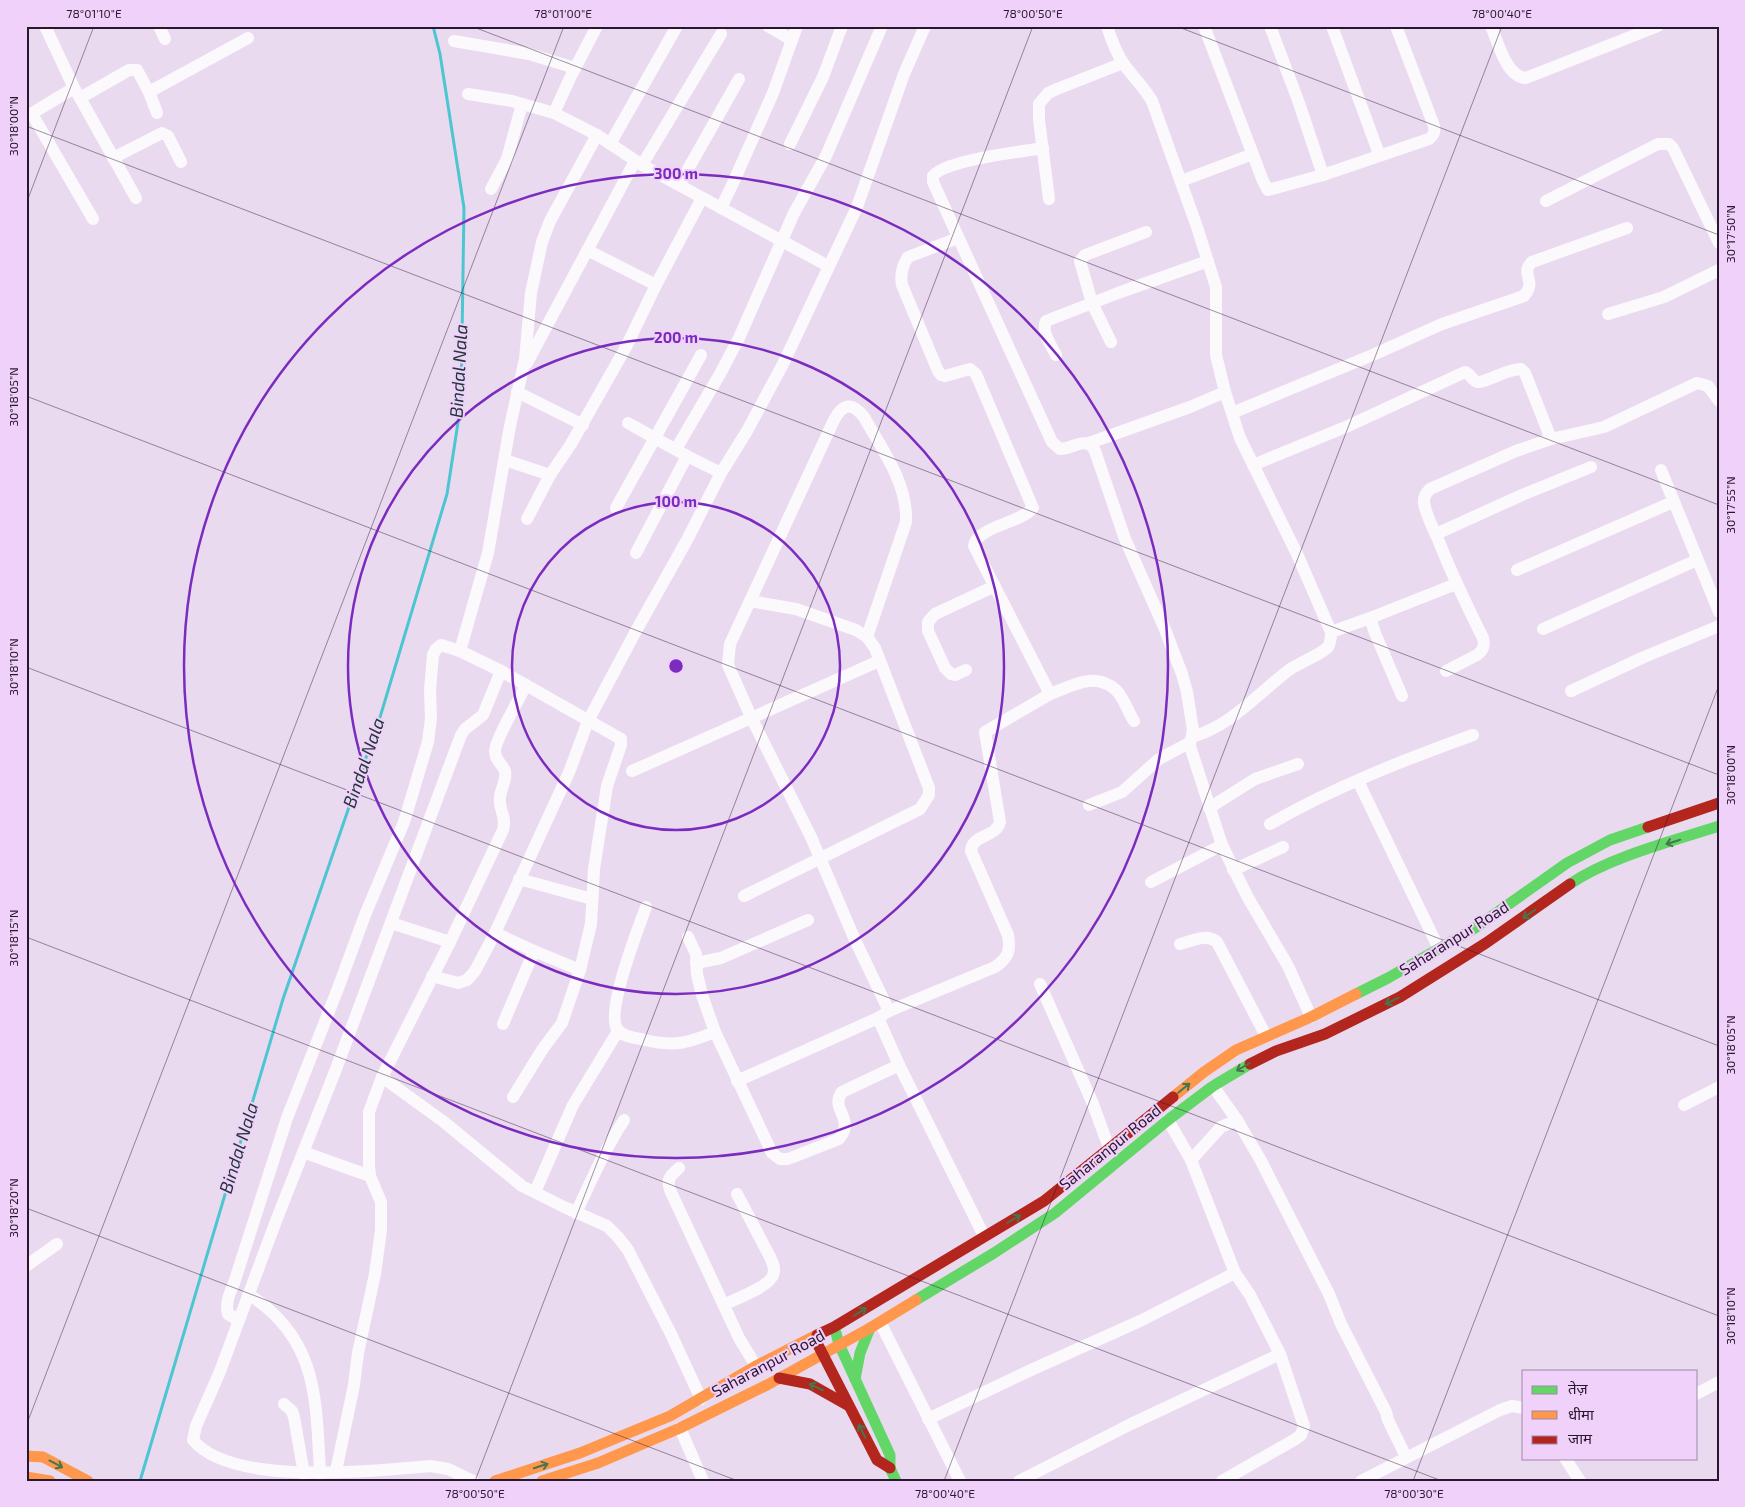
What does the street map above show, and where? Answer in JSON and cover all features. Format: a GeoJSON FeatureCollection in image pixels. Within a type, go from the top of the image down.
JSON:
{"type":"FeatureCollection","features":[{"type":"Feature","properties":{"kind":"main road","name":"Saharanpur Road"},"geometry":{"type":"LineString","coordinates":[[495,1481],[580,1453],[652,1424],[701,1399],[756,1366],[834,1328],[1044,1201],[1204,1072],[1236,1050],[1312,1017],[1388,978],[1475,928],[1567,863],[1610,840],[1719,803]]}},
{"type":"Feature","properties":{"kind":"main road","name":"Saharanpur Road"},"geometry":{"type":"LineString","coordinates":[[542,1481],[598,1464],[680,1428],[778,1378],[875,1325],[1055,1214],[1168,1120],[1213,1086],[1245,1066],[1325,1034],[1400,997],[1486,944],[1578,879],[1621,859],[1719,826]]}},
{"type":"Feature","properties":{"kind":"main road"},"geometry":{"type":"LineString","coordinates":[[1044,1201],[1055,1214]]}},
{"type":"Feature","properties":{"kind":"main road"},"geometry":{"type":"LineString","coordinates":[[855,1379],[856,1362],[860,1347],[875,1325]]}},
{"type":"Feature","properties":{"kind":"main road"},"geometry":{"type":"LineString","coordinates":[[834,1328],[839,1344],[890,1456],[890,1468],[896,1481]]}},
{"type":"Feature","properties":{"kind":"main road"},"geometry":{"type":"LineString","coordinates":[[814,1337],[877,1460],[890,1468]]}},
{"type":"Feature","properties":{"kind":"main road"},"geometry":{"type":"LineString","coordinates":[[778,1378],[810,1384],[849,1406]]}},
{"type":"Feature","properties":{"kind":"main road"},"geometry":{"type":"LineString","coordinates":[[26,1456],[43,1457],[86,1480]]}},
{"type":"Feature","properties":{"kind":"main road"},"geometry":{"type":"LineString","coordinates":[[26,1477],[50,1481]]}},
{"type":"Feature","properties":{"kind":"street"},"geometry":{"type":"LineString","coordinates":[[45,26],[77,93],[136,198]]}},
{"type":"Feature","properties":{"kind":"street"},"geometry":{"type":"LineString","coordinates":[[159,26],[165,39]]}},
{"type":"Feature","properties":{"kind":"street"},"geometry":{"type":"LineString","coordinates":[[554,113],[597,26]]}},
{"type":"Feature","properties":{"kind":"street"},"geometry":{"type":"LineString","coordinates":[[610,144],[677,26]]}},
{"type":"Feature","properties":{"kind":"street"},"geometry":{"type":"LineString","coordinates":[[768,26],[792,40]]}},
{"type":"Feature","properties":{"kind":"street"},"geometry":{"type":"LineString","coordinates":[[721,208],[773,93],[796,26]]}},
{"type":"Feature","properties":{"kind":"street"},"geometry":{"type":"LineString","coordinates":[[790,144],[823,77],[842,26]]}},
{"type":"Feature","properties":{"kind":"street"},"geometry":{"type":"LineString","coordinates":[[636,552],[735,345],[794,213],[826,156],[882,26]]}},
{"type":"Feature","properties":{"kind":"street"},"geometry":{"type":"LineString","coordinates":[[432,976],[458,983],[467,980],[475,971],[495,933],[570,770],[588,721],[637,629],[688,540],[721,473],[784,364],[857,207],[904,74],[925,26]]}},
{"type":"Feature","properties":{"kind":"street"},"geometry":{"type":"LineString","coordinates":[[1089,805],[1122,792],[1159,759],[1240,712],[1289,670],[1326,648],[1331,641],[1331,632],[1297,554],[1252,466],[1240,438],[1216,355],[1216,287],[1152,101],[1145,89],[1123,63],[1107,26]]}},
{"type":"Feature","properties":{"kind":"street"},"geometry":{"type":"LineString","coordinates":[[1204,26],[1268,190],[1429,139],[1435,132],[1396,26]]}},
{"type":"Feature","properties":{"kind":"street"},"geometry":{"type":"LineString","coordinates":[[1270,26],[1323,174]]}},
{"type":"Feature","properties":{"kind":"street"},"geometry":{"type":"LineString","coordinates":[[1332,26],[1379,154]]}},
{"type":"Feature","properties":{"kind":"street"},"geometry":{"type":"LineString","coordinates":[[1491,26],[1508,66],[1516,76],[1526,78],[1658,26]]}},
{"type":"Feature","properties":{"kind":"street"},"geometry":{"type":"LineString","coordinates":[[522,372],[587,250],[639,163],[721,34]]}},
{"type":"Feature","properties":{"kind":"street"},"geometry":{"type":"LineString","coordinates":[[149,92],[248,38]]}},
{"type":"Feature","properties":{"kind":"street"},"geometry":{"type":"LineString","coordinates":[[454,41],[529,54],[575,68]]}},
{"type":"Feature","properties":{"kind":"street"},"geometry":{"type":"LineString","coordinates":[[1049,199],[1039,104],[1048,93],[1123,63]]}},
{"type":"Feature","properties":{"kind":"street"},"geometry":{"type":"LineString","coordinates":[[93,219],[29,115],[133,69],[139,73],[157,112]]}},
{"type":"Feature","properties":{"kind":"street"},"geometry":{"type":"LineString","coordinates":[[679,185],[739,79]]}},
{"type":"Feature","properties":{"kind":"street"},"geometry":{"type":"LineString","coordinates":[[468,94],[522,104],[554,113],[597,134],[639,163],[828,266]]}},
{"type":"Feature","properties":{"kind":"street"},"geometry":{"type":"LineString","coordinates":[[491,189],[507,159],[522,104]]}},
{"type":"Feature","properties":{"kind":"street"},"geometry":{"type":"LineString","coordinates":[[113,158],[162,133],[168,136],[181,162]]}},
{"type":"Feature","properties":{"kind":"street"},"geometry":{"type":"LineString","coordinates":[[460,651],[488,553],[517,392],[525,359],[531,293],[544,237],[550,221],[597,134]]}},
{"type":"Feature","properties":{"kind":"street"},"geometry":{"type":"LineString","coordinates":[[1546,201],[1658,144],[1669,144],[1681,163],[1719,243]]}},
{"type":"Feature","properties":{"kind":"street"},"geometry":{"type":"LineString","coordinates":[[1043,148],[943,167],[933,176],[933,182],[958,238],[969,257],[1052,442],[1060,449],[1084,442],[1096,451],[1125,539],[1164,627],[1182,674],[1193,730],[1190,740],[1209,808],[1222,845],[1247,896],[1288,966],[1312,1017]]}},
{"type":"Feature","properties":{"kind":"street"},"geometry":{"type":"LineString","coordinates":[[1181,181],[1253,154]]}},
{"type":"Feature","properties":{"kind":"street"},"geometry":{"type":"LineString","coordinates":[[527,519],[550,475],[583,425],[626,347],[702,198]]}},
{"type":"Feature","properties":{"kind":"street"},"geometry":{"type":"LineString","coordinates":[[1232,413],[1442,324],[1524,296],[1530,285],[1526,272],[1532,262],[1627,228]]}},
{"type":"Feature","properties":{"kind":"street"},"geometry":{"type":"LineString","coordinates":[[1111,342],[1092,303],[1080,261],[1082,258],[1146,232]]}},
{"type":"Feature","properties":{"kind":"street"},"geometry":{"type":"LineString","coordinates":[[958,238],[908,257],[902,268],[901,278],[925,344],[941,375],[945,376],[970,369],[976,374],[1032,502],[1033,508],[1030,512],[980,535],[974,541],[975,550],[1050,694]]}},
{"type":"Feature","properties":{"kind":"street"},"geometry":{"type":"LineString","coordinates":[[587,250],[656,285]]}},
{"type":"Feature","properties":{"kind":"street"},"geometry":{"type":"LineString","coordinates":[[1056,355],[1044,332],[1046,321],[1208,261]]}},
{"type":"Feature","properties":{"kind":"street"},"geometry":{"type":"LineString","coordinates":[[1608,314],[1664,297],[1719,270]]}},
{"type":"Feature","properties":{"kind":"street"},"geometry":{"type":"LineString","coordinates":[[616,508],[701,354]]}},
{"type":"Feature","properties":{"kind":"street"},"geometry":{"type":"LineString","coordinates":[[1252,466],[1348,426],[1466,372],[1474,380],[1482,382],[1507,370],[1521,368],[1525,373],[1551,439]]}},
{"type":"Feature","properties":{"kind":"street"},"geometry":{"type":"LineString","coordinates":[[1446,671],[1481,652],[1484,638],[1456,584],[1424,504],[1424,497],[1430,489],[1496,459],[1551,439],[1604,426],[1697,383],[1708,386],[1719,401]]}},
{"type":"Feature","properties":{"kind":"street"},"geometry":{"type":"LineString","coordinates":[[517,392],[583,425]]}},
{"type":"Feature","properties":{"kind":"street"},"geometry":{"type":"LineString","coordinates":[[1089,444],[1226,392]]}},
{"type":"Feature","properties":{"kind":"street"},"geometry":{"type":"LineString","coordinates":[[868,637],[906,522],[907,508],[896,476],[864,417],[858,410],[850,406],[843,408],[838,413],[730,644],[728,665],[752,719],[812,837],[884,1015],[899,1065],[984,1236]]}},
{"type":"Feature","properties":{"kind":"street"},"geometry":{"type":"LineString","coordinates":[[628,423],[721,473]]}},
{"type":"Feature","properties":{"kind":"street"},"geometry":{"type":"LineString","coordinates":[[505,460],[550,475]]}},
{"type":"Feature","properties":{"kind":"street"},"geometry":{"type":"LineString","coordinates":[[1436,534],[1522,495],[1591,467]]}},
{"type":"Feature","properties":{"kind":"street"},"geometry":{"type":"LineString","coordinates":[[1662,470],[1673,502],[1719,612]]}},
{"type":"Feature","properties":{"kind":"street"},"geometry":{"type":"LineString","coordinates":[[1517,570],[1673,502]]}},
{"type":"Feature","properties":{"kind":"street"},"geometry":{"type":"LineString","coordinates":[[1543,629],[1697,560]]}},
{"type":"Feature","properties":{"kind":"street"},"geometry":{"type":"LineString","coordinates":[[1331,632],[1456,584]]}},
{"type":"Feature","properties":{"kind":"street"},"geometry":{"type":"LineString","coordinates":[[966,670],[955,675],[945,668],[930,639],[928,622],[936,614],[995,586]]}},
{"type":"Feature","properties":{"kind":"street"},"geometry":{"type":"LineString","coordinates":[[744,896],[920,809],[929,795],[929,788],[875,648],[868,637],[856,630],[796,609],[750,601]]}},
{"type":"Feature","properties":{"kind":"street"},"geometry":{"type":"LineString","coordinates":[[1370,618],[1402,696]]}},
{"type":"Feature","properties":{"kind":"street"},"geometry":{"type":"LineString","coordinates":[[1571,690],[1719,626]]}},
{"type":"Feature","properties":{"kind":"street"},"geometry":{"type":"LineString","coordinates":[[238,1320],[228,1314],[226,1306],[287,1118],[365,915],[392,854],[421,768],[428,742],[431,718],[430,690],[434,655],[436,649],[441,645],[460,651],[502,671],[621,739],[621,745],[607,786],[597,845],[591,924],[580,970],[562,1023],[542,1050],[513,1097]]}},
{"type":"Feature","properties":{"kind":"street"},"geometry":{"type":"LineString","coordinates":[[632,771],[879,661]]}},
{"type":"Feature","properties":{"kind":"street"},"geometry":{"type":"LineString","coordinates":[[473,1481],[448,1469],[430,1466],[304,1474],[249,1468],[220,1459],[198,1446],[193,1440],[196,1426],[219,1374],[238,1320],[330,1085],[460,734],[483,715],[502,671]]}},
{"type":"Feature","properties":{"kind":"street"},"geometry":{"type":"LineString","coordinates":[[737,1081],[995,967],[1008,956],[1010,946],[1008,935],[971,851],[971,846],[974,842],[994,832],[999,827],[1000,822],[985,732],[1050,694],[1089,679],[1106,684],[1117,691],[1134,721]]}},
{"type":"Feature","properties":{"kind":"street"},"geometry":{"type":"LineString","coordinates":[[336,1472],[380,1242],[381,1202],[370,1176],[369,1166],[370,1112],[382,1077],[450,942],[503,830],[505,822],[500,796],[505,772],[495,758],[496,746],[526,685]]}},
{"type":"Feature","properties":{"kind":"street"},"geometry":{"type":"LineString","coordinates":[[1270,824],[1317,799],[1403,760],[1473,735]]}},
{"type":"Feature","properties":{"kind":"street"},"geometry":{"type":"LineString","coordinates":[[1209,808],[1255,779],[1298,764]]}},
{"type":"Feature","properties":{"kind":"street"},"geometry":{"type":"LineString","coordinates":[[1358,780],[1439,949]]}},
{"type":"Feature","properties":{"kind":"street"},"geometry":{"type":"LineString","coordinates":[[1151,882],[1222,845]]}},
{"type":"Feature","properties":{"kind":"street"},"geometry":{"type":"LineString","coordinates":[[1233,870],[1283,847]]}},
{"type":"Feature","properties":{"kind":"street"},"geometry":{"type":"LineString","coordinates":[[520,878],[592,900]]}},
{"type":"Feature","properties":{"kind":"street"},"geometry":{"type":"LineString","coordinates":[[646,907],[619,992],[615,1024],[618,1031],[626,1036],[660,1044],[676,1045],[691,1042],[715,1032]]}},
{"type":"Feature","properties":{"kind":"street"},"geometry":{"type":"LineString","coordinates":[[696,963],[721,958],[808,920]]}},
{"type":"Feature","properties":{"kind":"street"},"geometry":{"type":"LineString","coordinates":[[391,923],[450,942]]}},
{"type":"Feature","properties":{"kind":"street"},"geometry":{"type":"LineString","coordinates":[[495,933],[534,952],[580,970]]}},
{"type":"Feature","properties":{"kind":"street"},"geometry":{"type":"LineString","coordinates":[[688,937],[695,948],[702,995],[715,1032],[772,1153],[780,1159],[784,1160],[840,1139],[846,1124],[838,1097],[842,1092],[899,1065]]}},
{"type":"Feature","properties":{"kind":"street"},"geometry":{"type":"LineString","coordinates":[[1180,944],[1202,938],[1213,939],[1217,942],[1266,1036]]}},
{"type":"Feature","properties":{"kind":"street"},"geometry":{"type":"LineString","coordinates":[[503,1024],[534,952]]}},
{"type":"Feature","properties":{"kind":"street"},"geometry":{"type":"LineString","coordinates":[[1040,984],[1093,1104],[1109,1148]]}},
{"type":"Feature","properties":{"kind":"street"},"geometry":{"type":"LineString","coordinates":[[535,1192],[572,1105],[618,1031]]}},
{"type":"Feature","properties":{"kind":"street"},"geometry":{"type":"LineString","coordinates":[[382,1077],[444,1122],[522,1186],[607,1226],[628,1250],[671,1334],[701,1399]]}},
{"type":"Feature","properties":{"kind":"street"},"geometry":{"type":"LineString","coordinates":[[1213,1086],[1237,1120],[1260,1159],[1329,1294],[1341,1324],[1386,1412],[1406,1457]]}},
{"type":"Feature","properties":{"kind":"street"},"geometry":{"type":"LineString","coordinates":[[1684,1105],[1719,1087]]}},
{"type":"Feature","properties":{"kind":"street"},"geometry":{"type":"LineString","coordinates":[[576,1213],[599,1163],[624,1120]]}},
{"type":"Feature","properties":{"kind":"street"},"geometry":{"type":"LineString","coordinates":[[1168,1120],[1191,1160],[1235,1273],[1250,1295],[1280,1354],[1303,1420],[1304,1431],[1294,1440],[1222,1481]]}},
{"type":"Feature","properties":{"kind":"street"},"geometry":{"type":"LineString","coordinates":[[1191,1160],[1221,1128],[1237,1120]]}},
{"type":"Feature","properties":{"kind":"street"},"geometry":{"type":"LineString","coordinates":[[303,1152],[370,1176]]}},
{"type":"Feature","properties":{"kind":"street"},"geometry":{"type":"LineString","coordinates":[[679,1168],[671,1175],[668,1185],[725,1304],[739,1338],[756,1366]]}},
{"type":"Feature","properties":{"kind":"street"},"geometry":{"type":"LineString","coordinates":[[725,1304],[748,1294],[769,1281],[773,1277],[774,1272],[769,1255],[737,1194]]}},
{"type":"Feature","properties":{"kind":"street"},"geometry":{"type":"LineString","coordinates":[[26,1266],[57,1244]]}},
{"type":"Feature","properties":{"kind":"street"},"geometry":{"type":"LineString","coordinates":[[928,1419],[1140,1321],[1235,1273]]}},
{"type":"Feature","properties":{"kind":"street"},"geometry":{"type":"LineString","coordinates":[[248,1294],[275,1314],[291,1333],[304,1354],[317,1417],[320,1473]]}},
{"type":"Feature","properties":{"kind":"street"},"geometry":{"type":"LineString","coordinates":[[875,1325],[928,1419],[960,1481]]}},
{"type":"Feature","properties":{"kind":"street"},"geometry":{"type":"LineString","coordinates":[[1019,1481],[1131,1424],[1280,1354]]}},
{"type":"Feature","properties":{"kind":"street"},"geometry":{"type":"LineString","coordinates":[[1698,1393],[1719,1382]]}},
{"type":"Feature","properties":{"kind":"street"},"geometry":{"type":"LineString","coordinates":[[284,1404],[292,1411],[294,1416],[304,1474]]}},
{"type":"Feature","properties":{"kind":"street"},"geometry":{"type":"LineString","coordinates":[[1361,1481],[1500,1410],[1512,1406],[1522,1408]]}},
{"type":"Feature","properties":{"kind":"street"},"geometry":{"type":"LineString","coordinates":[[680,1428],[703,1481]]}},
{"type":"Feature","properties":{"kind":"street"},"geometry":{"type":"LineString","coordinates":[[1570,1460],[1580,1481]]}},
{"type":"Feature","properties":{"kind":"waterway","name":"Bindal Nala"},"geometry":{"type":"LineString","coordinates":[[140,1481],[283,999],[381,714],[447,494],[461,403],[464,208],[440,54],[433,26]]}},
{"type":"Feature","properties":{"kind":"traffic: fast"},"geometry":{"type":"LineString","coordinates":[[1570,884],[1586,874],[1622,858],[1719,826]]}},
{"type":"Feature","properties":{"kind":"traffic: fast"},"geometry":{"type":"LineString","coordinates":[[1356,994],[1388,978],[1475,928],[1567,863],[1610,840],[1648,827]]}},
{"type":"Feature","properties":{"kind":"traffic: fast"},"geometry":{"type":"LineString","coordinates":[[916,1300],[994,1253],[1055,1213],[1168,1120],[1213,1086],[1250,1064]]}},
{"type":"Feature","properties":{"kind":"traffic: fast"},"geometry":{"type":"LineString","coordinates":[[855,1379],[860,1353],[870,1328]]}},
{"type":"Feature","properties":{"kind":"traffic: fast"},"geometry":{"type":"LineString","coordinates":[[836,1333],[839,1344],[890,1455],[890,1468],[896,1481]]}},
{"type":"Feature","properties":{"kind":"traffic: slow"},"geometry":{"type":"LineString","coordinates":[[1173,1097],[1204,1072],[1236,1050],[1311,1017],[1356,994]]}},
{"type":"Feature","properties":{"kind":"traffic: slow"},"geometry":{"type":"LineString","coordinates":[[542,1481],[598,1463],[680,1428],[767,1385],[870,1328],[916,1300]]}},
{"type":"Feature","properties":{"kind":"traffic: slow"},"geometry":{"type":"LineString","coordinates":[[495,1481],[580,1453],[670,1416],[756,1366],[817,1335]]}},
{"type":"Feature","properties":{"kind":"traffic: slow"},"geometry":{"type":"LineString","coordinates":[[26,1456],[43,1457],[88,1481]]}},
{"type":"Feature","properties":{"kind":"traffic: slow"},"geometry":{"type":"LineString","coordinates":[[26,1477],[50,1481]]}},
{"type":"Feature","properties":{"kind":"traffic: jam"},"geometry":{"type":"LineString","coordinates":[[1648,827],[1719,803]]}},
{"type":"Feature","properties":{"kind":"traffic: jam"},"geometry":{"type":"LineString","coordinates":[[1250,1064],[1276,1051],[1325,1034],[1400,997],[1486,943],[1570,884]]}},
{"type":"Feature","properties":{"kind":"traffic: jam"},"geometry":{"type":"LineString","coordinates":[[817,1335],[834,1327],[1044,1201],[1173,1097]]}},
{"type":"Feature","properties":{"kind":"traffic: jam"},"geometry":{"type":"LineString","coordinates":[[817,1343],[877,1460],[890,1468]]}},
{"type":"Feature","properties":{"kind":"traffic: jam"},"geometry":{"type":"LineString","coordinates":[[779,1378],[810,1384],[849,1406]]}}]}
